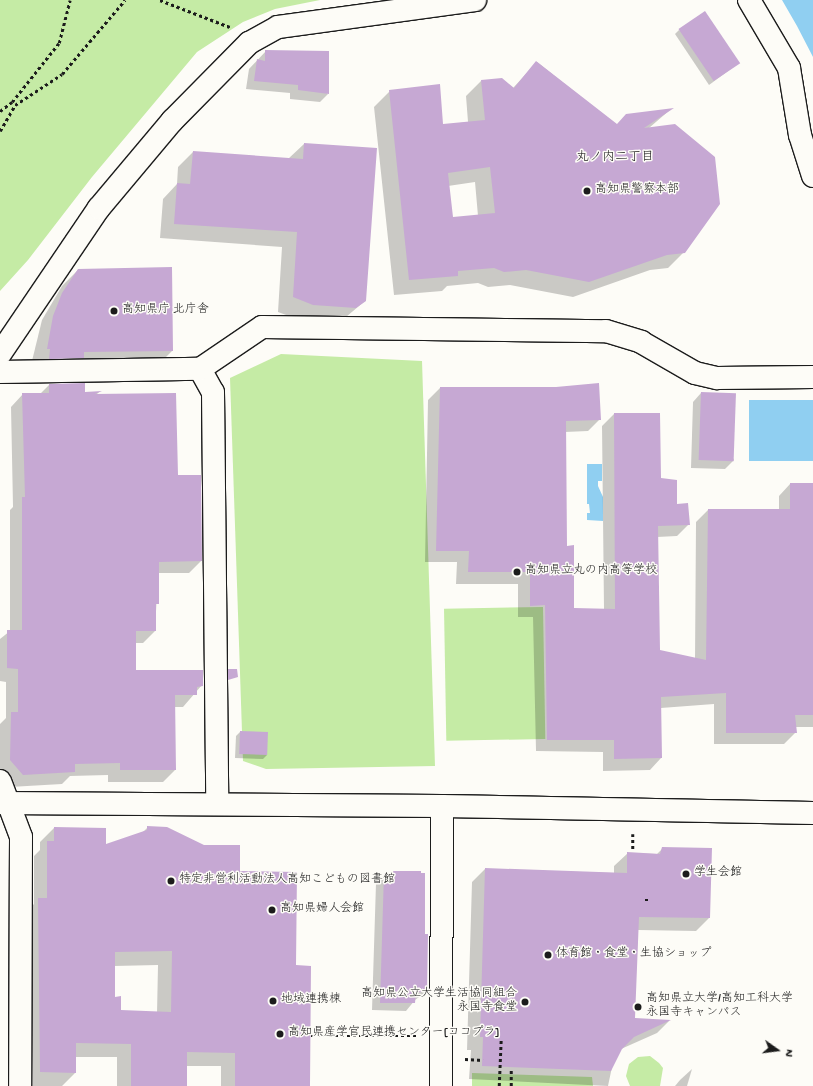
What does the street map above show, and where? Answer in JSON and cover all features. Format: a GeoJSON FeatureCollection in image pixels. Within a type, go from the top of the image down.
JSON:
{"type":"FeatureCollection","features":[{"type":"Feature","properties":{"kind":"street"},"geometry":{"type":"LineString","coordinates":[[0,354],[99,208],[172,121],[249,43],[278,27],[475,0]]}},
{"type":"Feature","properties":{"kind":"street"},"geometry":{"type":"LineString","coordinates":[[749,0],[789,68],[800,135],[813,176]]}},
{"type":"Feature","properties":{"kind":"street"},"geometry":{"type":"LineString","coordinates":[[0,372],[200,369],[262,327],[606,331],[641,342],[695,373],[717,378],[813,377]]}},
{"type":"Feature","properties":{"kind":"street"},"geometry":{"type":"LineString","coordinates":[[200,369],[213,392],[217,803]]}},
{"type":"Feature","properties":{"kind":"street"},"geometry":{"type":"LineString","coordinates":[[0,781],[4,803],[21,837],[20,1086]]}},
{"type":"Feature","properties":{"kind":"street"},"geometry":{"type":"LineString","coordinates":[[4,803],[217,803],[813,813]]}},
{"type":"Feature","properties":{"kind":"street"},"geometry":{"type":"LineString","coordinates":[[440,1086],[442,806]]}},
{"type":"Feature","properties":{"kind":"path"},"geometry":{"type":"LineString","coordinates":[[0,111],[12,102],[59,43],[70,0]]}},
{"type":"Feature","properties":{"kind":"path"},"geometry":{"type":"LineString","coordinates":[[0,131],[15,105],[62,74],[125,0]]}},
{"type":"Feature","properties":{"kind":"path"},"geometry":{"type":"LineString","coordinates":[[160,0],[230,28]]}},
{"type":"Feature","properties":{"kind":"path"},"geometry":{"type":"LineString","coordinates":[[12,102],[15,105]]}},
{"type":"Feature","properties":{"kind":"path"},"geometry":{"type":"LineString","coordinates":[[633,830],[633,850]]}},
{"type":"Feature","properties":{"kind":"path"},"geometry":{"type":"LineString","coordinates":[[311,1036],[420,1036]]}},
{"type":"Feature","properties":{"kind":"path"},"geometry":{"type":"LineString","coordinates":[[499,1086],[501,1038]]}},
{"type":"Feature","properties":{"kind":"path"},"geometry":{"type":"LineString","coordinates":[[460,1059],[482,1060]]}},
{"type":"Feature","properties":{"kind":"path"},"geometry":{"type":"LineString","coordinates":[[511,1070],[511,1086]]}},
{"type":"Feature","properties":{"kind":"green space"},"geometry":{"type":"Polygon","coordinates":[[[0,0],[320,0],[275,9],[243,22],[197,52],[92,177],[28,260],[0,291],[0,0]]]}},
{"type":"Feature","properties":{"kind":"green space"},"geometry":{"type":"Polygon","coordinates":[[[281,354],[422,361],[435,766],[266,769],[243,761],[230,378],[281,354]]]}},
{"type":"Feature","properties":{"kind":"green space"},"geometry":{"type":"Polygon","coordinates":[[[543,607],[545,739],[446,741],[444,609],[543,607]]]}},
{"type":"Feature","properties":{"kind":"green space"},"geometry":{"type":"Polygon","coordinates":[[[650,1056],[663,1068],[660,1086],[630,1086],[626,1076],[629,1064],[638,1057],[650,1056]]]}},
{"type":"Feature","properties":{"kind":"green space"},"geometry":{"type":"Polygon","coordinates":[[[472,1073],[592,1077],[593,1086],[472,1086],[472,1073]]]}},
{"type":"Feature","properties":{"kind":"water"},"geometry":{"type":"Polygon","coordinates":[[[782,0],[813,0],[813,57],[797,26],[782,0]]]}},
{"type":"Feature","properties":{"kind":"water"},"geometry":{"type":"Polygon","coordinates":[[[749,400],[813,400],[813,461],[749,461],[749,400]]]}},
{"type":"Feature","properties":{"kind":"water"},"geometry":{"type":"Polygon","coordinates":[[[587,464],[602,464],[602,481],[598,481],[598,486],[603,497],[603,521],[587,520],[587,513],[590,513],[589,504],[587,504],[587,464]]]}},
{"type":"Feature","properties":{"kind":"building"},"geometry":{"type":"Polygon","coordinates":[[[705,11],[740,63],[714,81],[678,29],[705,11]]]}},
{"type":"Feature","properties":{"kind":"building"},"geometry":{"type":"Polygon","coordinates":[[[265,50],[329,51],[329,94],[298,90],[298,85],[254,81],[257,59],[265,61],[265,50]]]}},
{"type":"Feature","properties":{"kind":"building","name":"高知県警察本部"},"geometry":{"type":"Polygon","coordinates":[[[536,61],[617,124],[626,114],[674,108],[644,128],[675,124],[715,157],[720,204],[685,253],[667,255],[589,282],[526,270],[504,272],[494,268],[458,271],[458,276],[409,280],[389,90],[440,84],[443,124],[485,120],[481,80],[502,78],[514,88],[536,61]],[[490,167],[448,173],[453,217],[495,213],[490,167]]]}},
{"type":"Feature","properties":{"kind":"building"},"geometry":{"type":"Polygon","coordinates":[[[304,143],[377,148],[366,301],[356,308],[313,305],[293,297],[297,232],[174,224],[177,183],[190,184],[193,151],[303,159],[304,143]]]}},
{"type":"Feature","properties":{"kind":"building","name":"高知県庁 北庁舎"},"geometry":{"type":"Polygon","coordinates":[[[172,267],[173,351],[84,352],[84,358],[49,359],[50,349],[47,349],[53,316],[62,293],[78,269],[172,267]]]}},
{"type":"Feature","properties":{"kind":"building"},"geometry":{"type":"Polygon","coordinates":[[[85,383],[85,392],[102,391],[95,394],[176,393],[178,475],[201,475],[202,561],[159,562],[159,604],[156,604],[156,631],[136,631],[136,670],[203,670],[203,686],[197,687],[197,695],[175,695],[176,770],[120,770],[120,763],[75,764],[75,772],[23,775],[10,760],[11,712],[18,712],[18,669],[7,668],[7,630],[22,630],[22,497],[25,497],[22,393],[49,393],[49,384],[85,383]]]}},
{"type":"Feature","properties":{"kind":"building"},"geometry":{"type":"Polygon","coordinates":[[[599,383],[601,420],[566,421],[567,546],[574,545],[574,608],[615,609],[614,413],[660,413],[661,478],[677,480],[677,504],[688,503],[690,525],[658,526],[660,650],[706,660],[708,509],[790,509],[790,483],[813,483],[813,715],[795,715],[797,733],[726,733],[726,693],[661,697],[662,758],[614,759],[614,740],[547,740],[545,605],[530,606],[530,572],[468,572],[469,551],[436,551],[440,387],[556,387],[599,383]]]}},
{"type":"Feature","properties":{"kind":"building"},"geometry":{"type":"Polygon","coordinates":[[[701,392],[736,393],[734,461],[699,460],[701,392]]]}},
{"type":"Feature","properties":{"kind":"building"},"geometry":{"type":"Polygon","coordinates":[[[228,669],[237,669],[238,677],[228,680],[228,669]]]}},
{"type":"Feature","properties":{"kind":"building"},"geometry":{"type":"Polygon","coordinates":[[[240,731],[268,732],[267,755],[239,754],[240,731]]]}},
{"type":"Feature","properties":{"kind":"building"},"geometry":{"type":"Polygon","coordinates":[[[147,826],[167,827],[204,845],[240,845],[240,871],[297,872],[296,965],[311,966],[310,1086],[235,1086],[235,1053],[187,1052],[187,1086],[131,1086],[131,1044],[76,1043],[76,1073],[40,1072],[38,898],[47,898],[47,841],[54,841],[54,827],[106,828],[106,844],[147,830],[147,826]],[[172,951],[115,952],[115,997],[121,996],[121,1010],[171,1012],[172,951]]]}},
{"type":"Feature","properties":{"kind":"building","name":"体育館・食堂・生協ショップ"},"geometry":{"type":"Polygon","coordinates":[[[662,847],[712,848],[710,918],[639,917],[635,1018],[671,1020],[634,1037],[622,1049],[611,1071],[482,1066],[483,1037],[480,1037],[485,868],[627,873],[627,852],[660,854],[662,847]]]}},
{"type":"Feature","properties":{"kind":"building"},"geometry":{"type":"Polygon","coordinates":[[[393,871],[421,871],[421,873],[425,873],[425,934],[428,934],[427,992],[416,992],[415,1003],[380,1003],[384,873],[394,874],[393,871]]]}},
{"type":"Feature","properties":{"kind":"place","name":"高知県警察本部"},"geometry":{"type":"Point","coordinates":[587,191]}},
{"type":"Feature","properties":{"kind":"place","name":"高知県庁 北庁舎"},"geometry":{"type":"Point","coordinates":[114,311]}},
{"type":"Feature","properties":{"kind":"place","name":"高知県立丸の内高等学校"},"geometry":{"type":"Point","coordinates":[517,572]}},
{"type":"Feature","properties":{"kind":"place","name":"学生会館"},"geometry":{"type":"Point","coordinates":[686,874]}},
{"type":"Feature","properties":{"kind":"place","name":"特定非営利活動法人高知こどもの図書館"},"geometry":{"type":"Point","coordinates":[171,881]}},
{"type":"Feature","properties":{"kind":"place","name":"高知県婦人会館"},"geometry":{"type":"Point","coordinates":[272,910]}},
{"type":"Feature","properties":{"kind":"place","name":"体育館・食堂・生協ショップ"},"geometry":{"type":"Point","coordinates":[548,955]}},
{"type":"Feature","properties":{"kind":"place","name":"地域連携棟"},"geometry":{"type":"Point","coordinates":[273,1001]}},
{"type":"Feature","properties":{"kind":"place","name":"高知県公立大学生活協同組合 永国寺食堂"},"geometry":{"type":"Point","coordinates":[525,1002]}},
{"type":"Feature","properties":{"kind":"place","name":"高知県立大学/高知工科大学 永国寺キャンパス"},"geometry":{"type":"Point","coordinates":[638,1007]}},
{"type":"Feature","properties":{"kind":"place","name":"高知県産学官民連携センター[ココプラ]"},"geometry":{"type":"Point","coordinates":[280,1034]}},
{"type":"Feature","properties":{"kind":"district","name":"丸ノ内二丁目"},"geometry":{"type":"Point","coordinates":[615,158]}}]}
